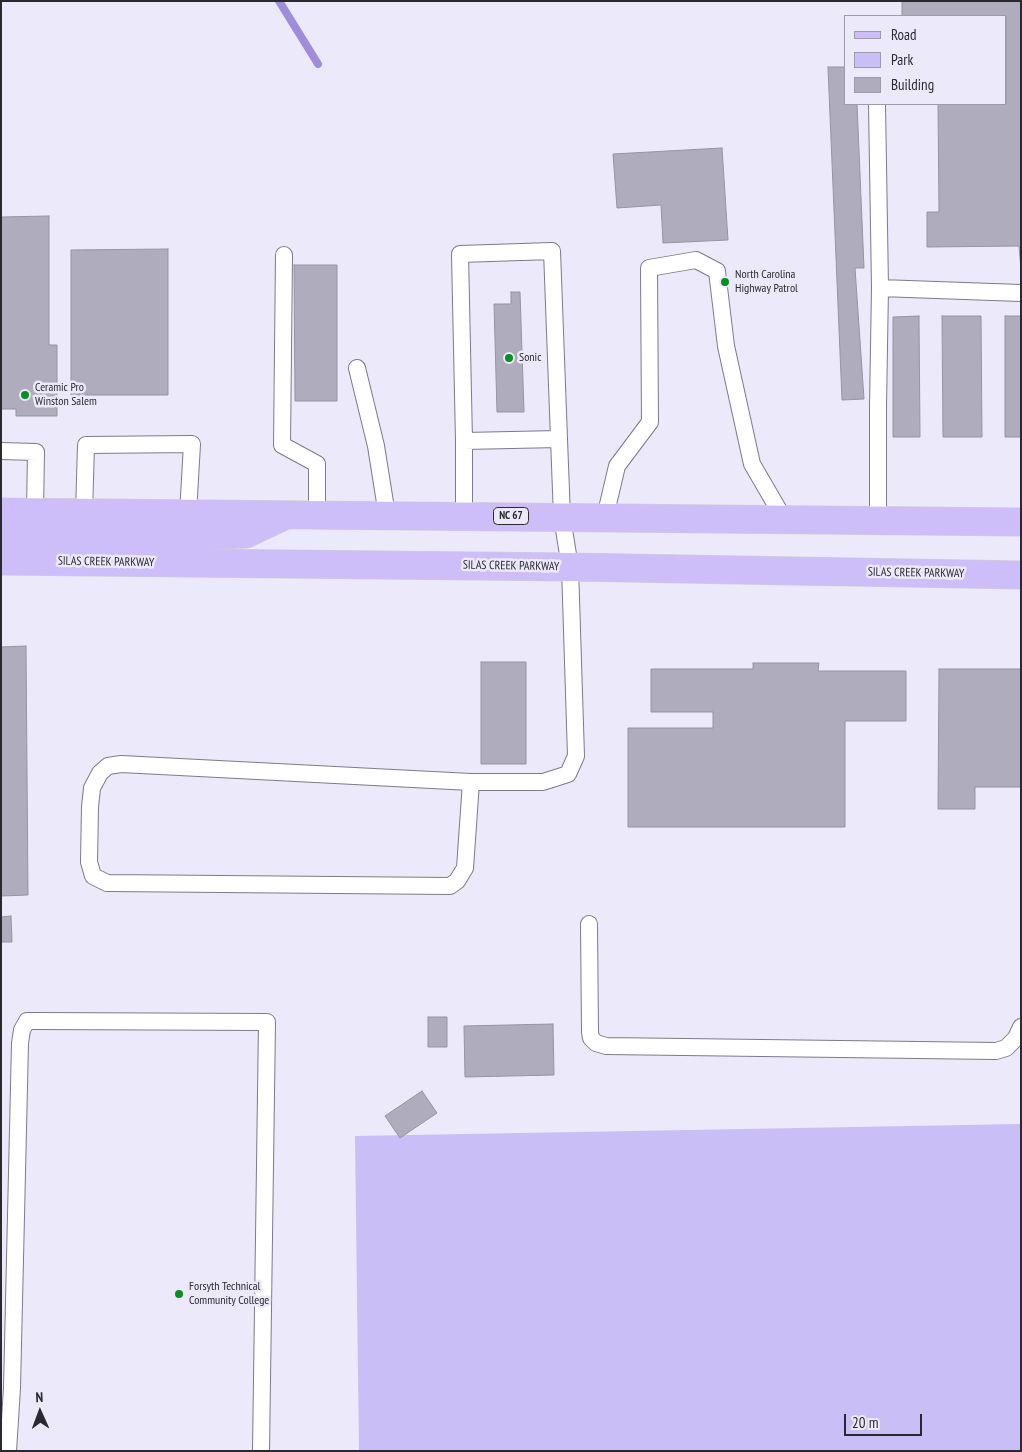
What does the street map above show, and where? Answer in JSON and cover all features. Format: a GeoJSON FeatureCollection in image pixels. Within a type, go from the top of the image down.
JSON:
{"type":"FeatureCollection","features":[{"type":"Feature","properties":{"kind":"main road","name":"NC 67"},"geometry":{"type":"LineString","coordinates":[[1,512],[1021,522]]}},
{"type":"Feature","properties":{"kind":"main road"},"geometry":{"type":"LineString","coordinates":[[1,532],[179,536],[246,534],[288,515]]}},
{"type":"Feature","properties":{"kind":"main road","name":"SILAS CREEK PARKWAY"},"geometry":{"type":"LineString","coordinates":[[1,561],[570,567],[1021,575]]}},
{"type":"Feature","properties":{"kind":"lane"},"geometry":{"type":"LineString","coordinates":[[877,105],[880,288],[878,520]]}},
{"type":"Feature","properties":{"kind":"lane"},"geometry":{"type":"LineString","coordinates":[[464,516],[460,254],[552,251],[562,517],[570,567],[576,756],[568,774],[544,782],[471,782],[121,764],[108,766],[100,773],[92,788],[89,862],[93,876],[107,883],[450,886],[457,881],[465,868],[471,782]]}},
{"type":"Feature","properties":{"kind":"lane"},"geometry":{"type":"LineString","coordinates":[[284,255],[282,445],[317,464],[317,515]]}},
{"type":"Feature","properties":{"kind":"lane"},"geometry":{"type":"LineString","coordinates":[[605,517],[617,466],[650,422],[649,268],[696,260],[717,270],[726,346],[752,464],[784,519]]}},
{"type":"Feature","properties":{"kind":"lane"},"geometry":{"type":"LineString","coordinates":[[880,288],[1021,293]]}},
{"type":"Feature","properties":{"kind":"lane"},"geometry":{"type":"LineString","coordinates":[[357,368],[376,446],[387,516]]}},
{"type":"Feature","properties":{"kind":"lane"},"geometry":{"type":"LineString","coordinates":[[464,441],[559,439]]}},
{"type":"Feature","properties":{"kind":"lane"},"geometry":{"type":"LineString","coordinates":[[84,513],[86,446],[192,444],[188,514]]}},
{"type":"Feature","properties":{"kind":"lane"},"geometry":{"type":"LineString","coordinates":[[1,451],[36,452],[35,512]]}},
{"type":"Feature","properties":{"kind":"lane"},"geometry":{"type":"LineString","coordinates":[[588,924],[590,1032],[591,1038],[596,1043],[606,1046],[996,1051],[1006,1048],[1016,1038],[1021,1027]]}},
{"type":"Feature","properties":{"kind":"lane"},"geometry":{"type":"LineString","coordinates":[[8,1451],[12,1388],[20,1043],[22,1030],[27,1021],[38,1020],[267,1022],[260,1451]]}},
{"type":"Feature","properties":{"kind":"green space"},"geometry":{"type":"Polygon","coordinates":[[[1021,1124],[1021,1451],[359,1451],[355,1136],[1021,1124]]]}},
{"type":"Feature","properties":{"kind":"building"},"geometry":{"type":"Polygon","coordinates":[[[902,1],[1021,1],[1021,270],[1019,246],[927,247],[927,212],[939,212],[938,105],[1007,105],[1007,15],[902,15],[902,1]]]}},
{"type":"Feature","properties":{"kind":"building"},"geometry":{"type":"Polygon","coordinates":[[[828,67],[844,67],[844,105],[857,105],[864,268],[855,268],[864,399],[842,400],[828,67]]]}},
{"type":"Feature","properties":{"kind":"building"},"geometry":{"type":"Polygon","coordinates":[[[722,148],[728,240],[663,243],[661,205],[617,208],[613,154],[722,148]]]}},
{"type":"Feature","properties":{"kind":"building"},"geometry":{"type":"Polygon","coordinates":[[[49,216],[49,345],[57,345],[57,416],[16,416],[16,409],[1,409],[1,217],[49,216]]]}},
{"type":"Feature","properties":{"kind":"building"},"geometry":{"type":"Polygon","coordinates":[[[168,249],[168,395],[71,395],[71,250],[168,249]]]}},
{"type":"Feature","properties":{"kind":"building"},"geometry":{"type":"Polygon","coordinates":[[[294,265],[337,265],[337,401],[295,401],[294,265]]]}},
{"type":"Feature","properties":{"kind":"building","name":"Sonic"},"geometry":{"type":"Polygon","coordinates":[[[511,292],[520,292],[524,412],[497,412],[494,304],[511,304],[511,292]]]}},
{"type":"Feature","properties":{"kind":"building"},"geometry":{"type":"Polygon","coordinates":[[[919,316],[920,437],[893,437],[893,317],[919,316]]]}},
{"type":"Feature","properties":{"kind":"building"},"geometry":{"type":"Polygon","coordinates":[[[942,316],[981,316],[982,437],[943,437],[942,316]]]}},
{"type":"Feature","properties":{"kind":"building"},"geometry":{"type":"Polygon","coordinates":[[[1005,316],[1021,316],[1021,437],[1005,437],[1005,316]]]}},
{"type":"Feature","properties":{"kind":"building"},"geometry":{"type":"Polygon","coordinates":[[[26,646],[28,895],[1,896],[1,647],[26,646]]]}},
{"type":"Feature","properties":{"kind":"building"},"geometry":{"type":"Polygon","coordinates":[[[481,662],[526,662],[526,764],[481,764],[481,662]]]}},
{"type":"Feature","properties":{"kind":"building"},"geometry":{"type":"Polygon","coordinates":[[[753,663],[819,663],[818,671],[906,671],[906,721],[845,721],[845,827],[628,827],[628,728],[713,728],[713,712],[651,712],[651,669],[753,669],[753,663]]]}},
{"type":"Feature","properties":{"kind":"building"},"geometry":{"type":"Polygon","coordinates":[[[939,669],[1021,669],[1021,787],[975,787],[975,809],[938,809],[939,669]]]}},
{"type":"Feature","properties":{"kind":"building"},"geometry":{"type":"Polygon","coordinates":[[[11,916],[12,942],[1,942],[1,917],[11,916]]]}},
{"type":"Feature","properties":{"kind":"building"},"geometry":{"type":"Polygon","coordinates":[[[428,1017],[447,1017],[447,1047],[428,1047],[428,1017]]]}},
{"type":"Feature","properties":{"kind":"building"},"geometry":{"type":"Polygon","coordinates":[[[553,1024],[554,1075],[465,1077],[464,1026],[553,1024]]]}},
{"type":"Feature","properties":{"kind":"building"},"geometry":{"type":"Polygon","coordinates":[[[422,1091],[437,1113],[400,1138],[385,1116],[422,1091]]]}},
{"type":"Feature","properties":{"kind":"waterway"},"geometry":{"type":"LineString","coordinates":[[279,1],[318,64]]}},
{"type":"Feature","properties":{"kind":"place","name":"North Carolina Highway Patrol"},"geometry":{"type":"Point","coordinates":[725,282]}},
{"type":"Feature","properties":{"kind":"place","name":"Sonic"},"geometry":{"type":"Point","coordinates":[509,358]}},
{"type":"Feature","properties":{"kind":"place","name":"Ceramic Pro Winston Salem"},"geometry":{"type":"Point","coordinates":[25,395]}},
{"type":"Feature","properties":{"kind":"place","name":"Forsyth Technical Community College"},"geometry":{"type":"Point","coordinates":[179,1294]}}]}
